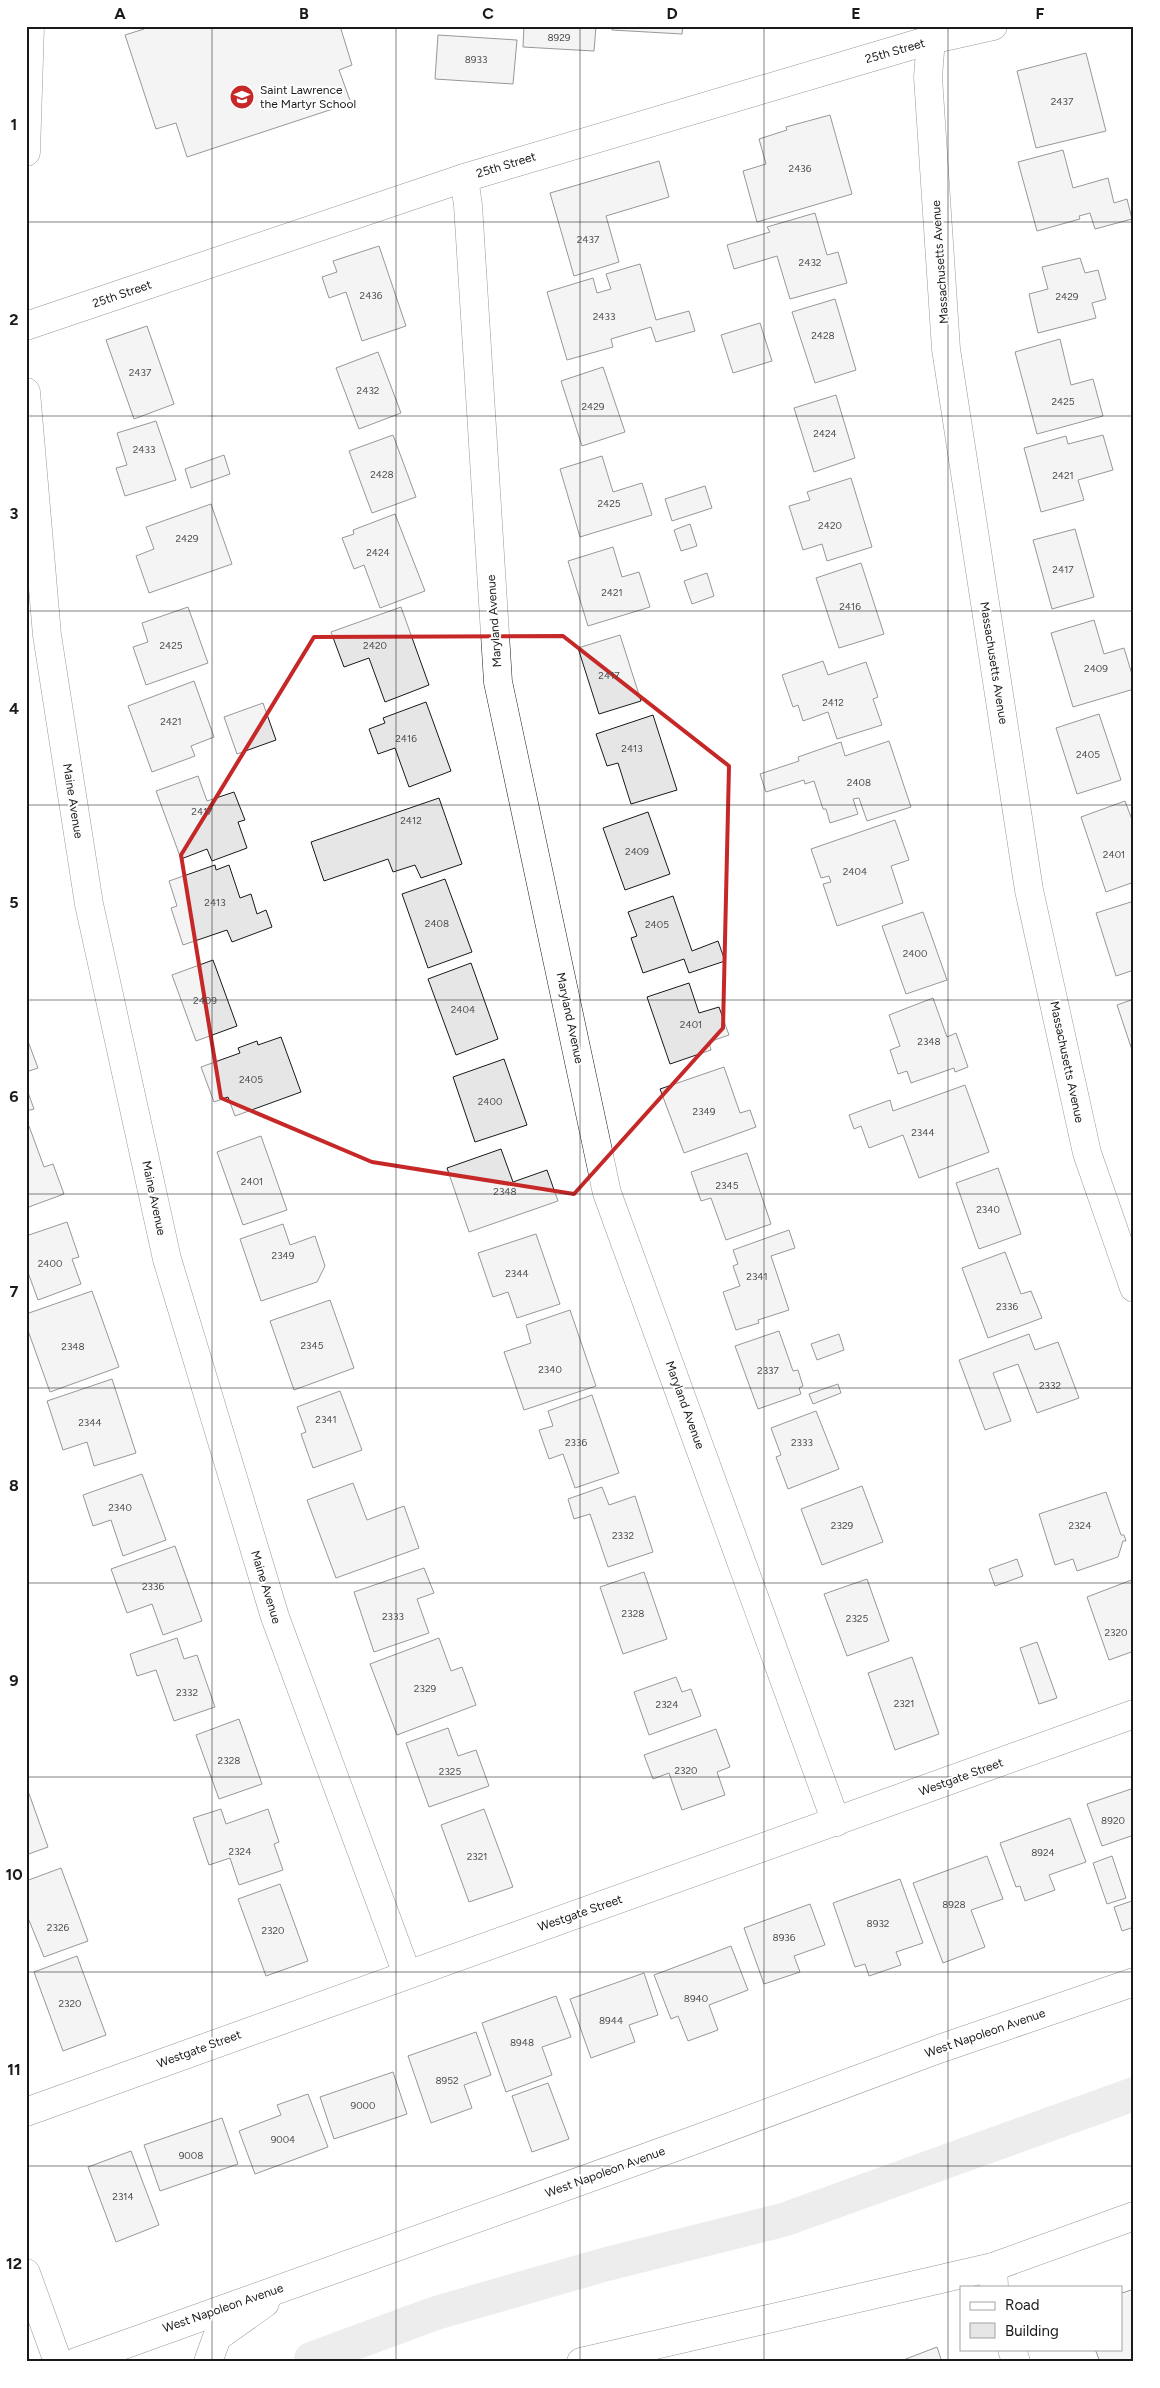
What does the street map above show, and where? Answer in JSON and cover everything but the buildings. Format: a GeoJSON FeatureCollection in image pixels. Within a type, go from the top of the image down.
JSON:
{"type":"FeatureCollection","features":[{"type":"Feature","properties":{"kind":"street"},"geometry":{"type":"LineString","coordinates":[[26,152],[30,26]]}},
{"type":"Feature","properties":{"kind":"street","name":"25th Street"},"geometry":{"type":"LineString","coordinates":[[26,326],[464,178],[931,33],[993,26]]}},
{"type":"Feature","properties":{"kind":"street","name":"Massachusetts Avenue"},"geometry":{"type":"LineString","coordinates":[[931,33],[928,76],[946,349],[1027,880],[1087,1153],[1134,1288]]}},
{"type":"Feature","properties":{"kind":"street","name":"Maryland Avenue"},"geometry":{"type":"LineString","coordinates":[[464,178],[468,205],[498,682],[607,1193],[836,1822]]}},
{"type":"Feature","properties":{"kind":"street","name":"Maine Avenue"},"geometry":{"type":"LineString","coordinates":[[26,392],[47,635],[89,904],[167,1259],[275,1616],[407,1974]]}},
{"type":"Feature","properties":{"kind":"street","name":"Westgate Street"},"geometry":{"type":"LineString","coordinates":[[26,2112],[1134,1714]]}},
{"type":"Feature","properties":{"kind":"street","name":"West Napoleon Avenue"},"geometry":{"type":"LineString","coordinates":[[76,2362],[692,2141],[939,2049],[1134,1982]]}},
{"type":"Feature","properties":{"kind":"street"},"geometry":{"type":"LineString","coordinates":[[581,2362],[993,2277],[1134,2216]]}},
{"type":"Feature","properties":{"kind":"street"},"geometry":{"type":"LineString","coordinates":[[26,2273],[58,2362]]}},
{"type":"Feature","properties":{"kind":"street"},"geometry":{"type":"LineString","coordinates":[[208,2362],[218,2337],[293,2284]]}},
{"type":"Feature","properties":{"kind":"street"},"geometry":{"type":"LineString","coordinates":[[1012,2350],[1016,2362]]}},
{"type":"Feature","properties":{"kind":"highlighted area"},"geometry":{"type":"Polygon","coordinates":[[[563,636],[729,766],[723,1028],[574,1194],[372,1162],[221,1098],[181,855],[314,637],[563,636]]]}},
{"type":"Feature","properties":{"kind":"waterway"},"geometry":{"type":"LineString","coordinates":[[311,2359],[436,2313],[603,2265],[783,2220],[1134,2094]]}},
{"type":"Feature","properties":{"kind":"place","name":"Saint Lawrence the Martyr School"},"geometry":{"type":"Point","coordinates":[242,97]}}]}
